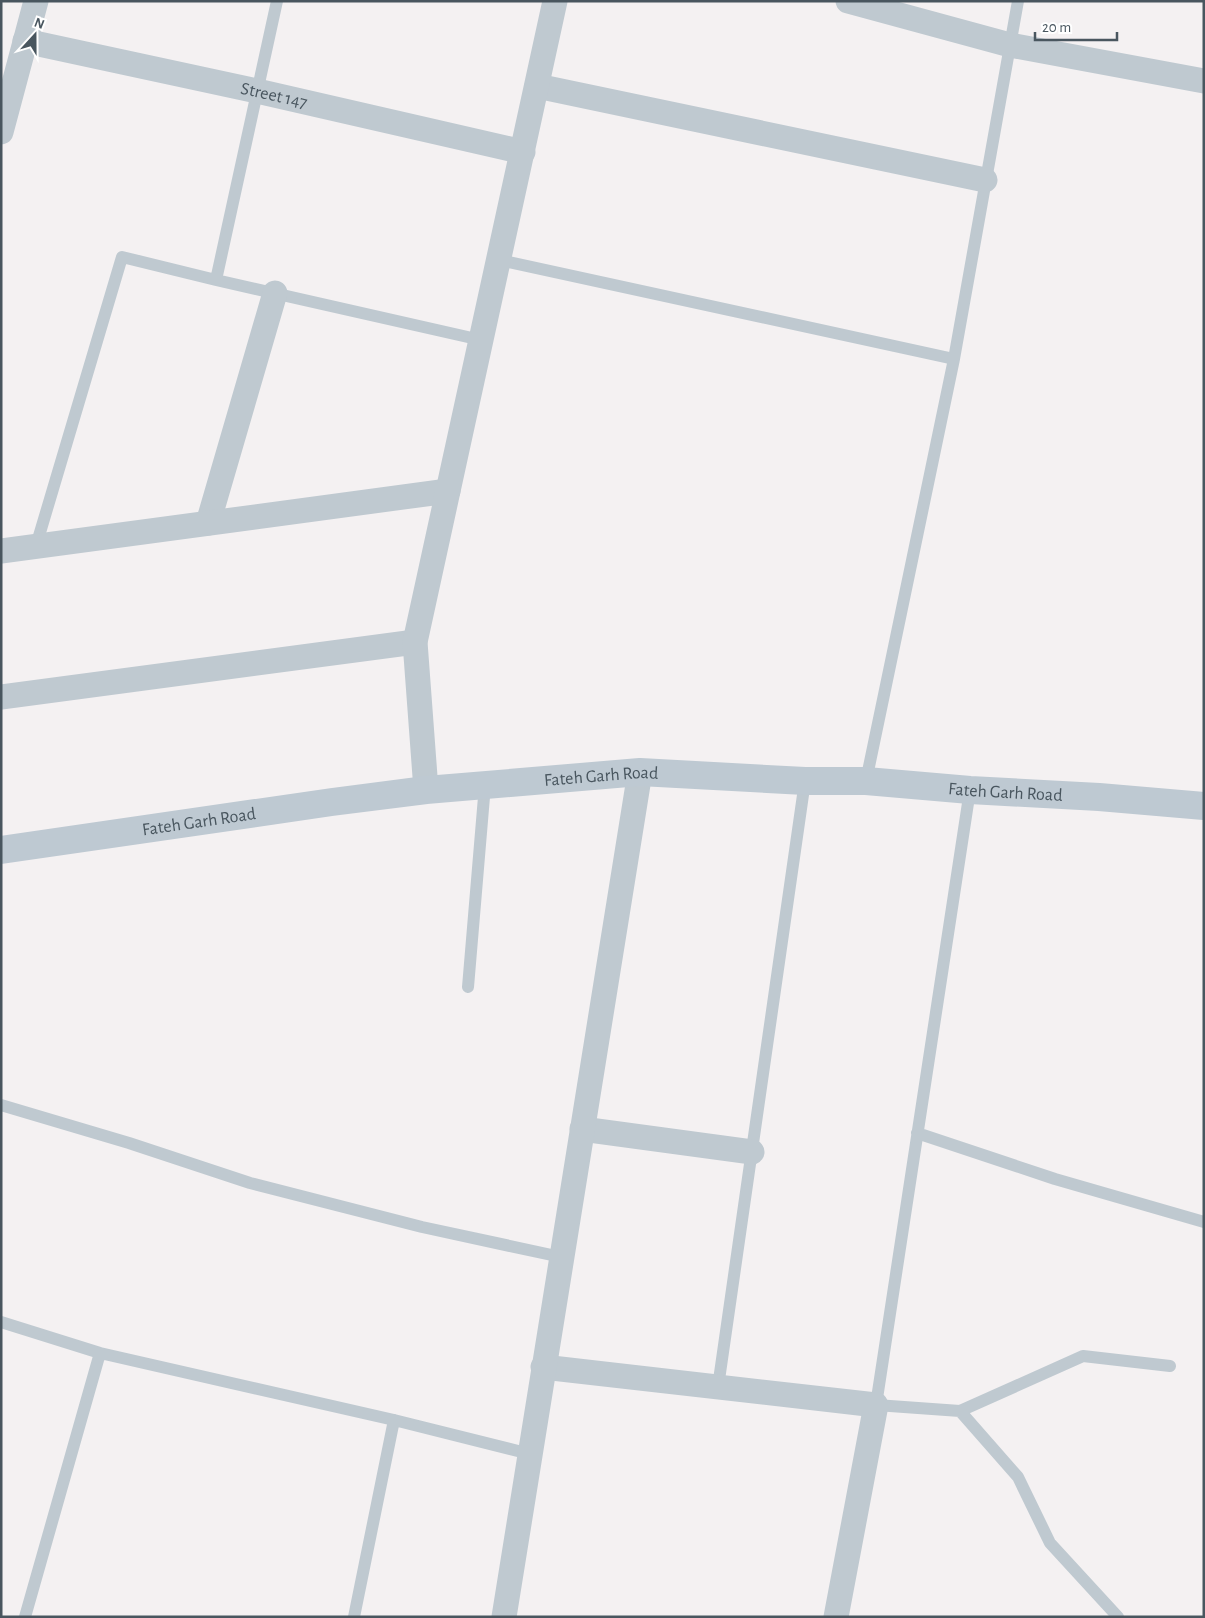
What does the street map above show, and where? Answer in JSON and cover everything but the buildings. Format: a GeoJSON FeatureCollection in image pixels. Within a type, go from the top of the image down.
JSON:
{"type":"FeatureCollection","features":[{"type":"Feature","properties":{"kind":"street"},"geometry":{"type":"LineString","coordinates":[[1,132],[36,1]]}},
{"type":"Feature","properties":{"kind":"street"},"geometry":{"type":"LineString","coordinates":[[426,790],[415,642],[555,1]]}},
{"type":"Feature","properties":{"kind":"street"},"geometry":{"type":"LineString","coordinates":[[848,1],[1010,45],[1204,81]]}},
{"type":"Feature","properties":{"kind":"street","name":"Street 147"},"geometry":{"type":"LineString","coordinates":[[25,41],[257,91],[523,152]]}},
{"type":"Feature","properties":{"kind":"street"},"geometry":{"type":"LineString","coordinates":[[537,86],[986,180]]}},
{"type":"Feature","properties":{"kind":"street"},"geometry":{"type":"LineString","coordinates":[[208,523],[274,294]]}},
{"type":"Feature","properties":{"kind":"street"},"geometry":{"type":"LineString","coordinates":[[1,551],[448,491]]}},
{"type":"Feature","properties":{"kind":"street"},"geometry":{"type":"LineString","coordinates":[[1,697],[415,642]]}},
{"type":"Feature","properties":{"kind":"street"},"geometry":{"type":"LineString","coordinates":[[504,1617],[640,772]]}},
{"type":"Feature","properties":{"kind":"street","name":"Fateh Garh Road"},"geometry":{"type":"LineString","coordinates":[[1,850],[322,803],[426,790],[640,772],[804,781],[866,781],[1204,806]]}},
{"type":"Feature","properties":{"kind":"street"},"geometry":{"type":"LineString","coordinates":[[582,1129],[752,1152]]}},
{"type":"Feature","properties":{"kind":"street"},"geometry":{"type":"LineString","coordinates":[[543,1368],[876,1404],[836,1617]]}},
{"type":"Feature","properties":{"kind":"lane"},"geometry":{"type":"LineString","coordinates":[[216,280],[277,1]]}},
{"type":"Feature","properties":{"kind":"lane"},"geometry":{"type":"LineString","coordinates":[[866,781],[954,359],[1018,1]]}},
{"type":"Feature","properties":{"kind":"lane"},"geometry":{"type":"LineString","coordinates":[[36,546],[122,258],[481,340]]}},
{"type":"Feature","properties":{"kind":"lane"},"geometry":{"type":"LineString","coordinates":[[498,260],[954,359]]}},
{"type":"Feature","properties":{"kind":"lane"},"geometry":{"type":"LineString","coordinates":[[718,1387],[804,781]]}},
{"type":"Feature","properties":{"kind":"lane"},"geometry":{"type":"LineString","coordinates":[[468,987],[485,785]]}},
{"type":"Feature","properties":{"kind":"lane"},"geometry":{"type":"LineString","coordinates":[[970,790],[876,1404],[960,1412],[1082,1356],[1170,1366]]}},
{"type":"Feature","properties":{"kind":"lane"},"geometry":{"type":"LineString","coordinates":[[1,1105],[129,1143],[250,1183],[422,1227],[561,1257]]}},
{"type":"Feature","properties":{"kind":"lane"},"geometry":{"type":"LineString","coordinates":[[917,1133],[1054,1179],[1204,1222]]}},
{"type":"Feature","properties":{"kind":"lane"},"geometry":{"type":"LineString","coordinates":[[1,1322],[100,1353],[394,1420],[530,1454]]}},
{"type":"Feature","properties":{"kind":"lane"},"geometry":{"type":"LineString","coordinates":[[25,1617],[100,1353]]}},
{"type":"Feature","properties":{"kind":"lane"},"geometry":{"type":"LineString","coordinates":[[960,1412],[1018,1477],[1050,1543],[1118,1617]]}},
{"type":"Feature","properties":{"kind":"lane"},"geometry":{"type":"LineString","coordinates":[[354,1617],[394,1420]]}}]}
